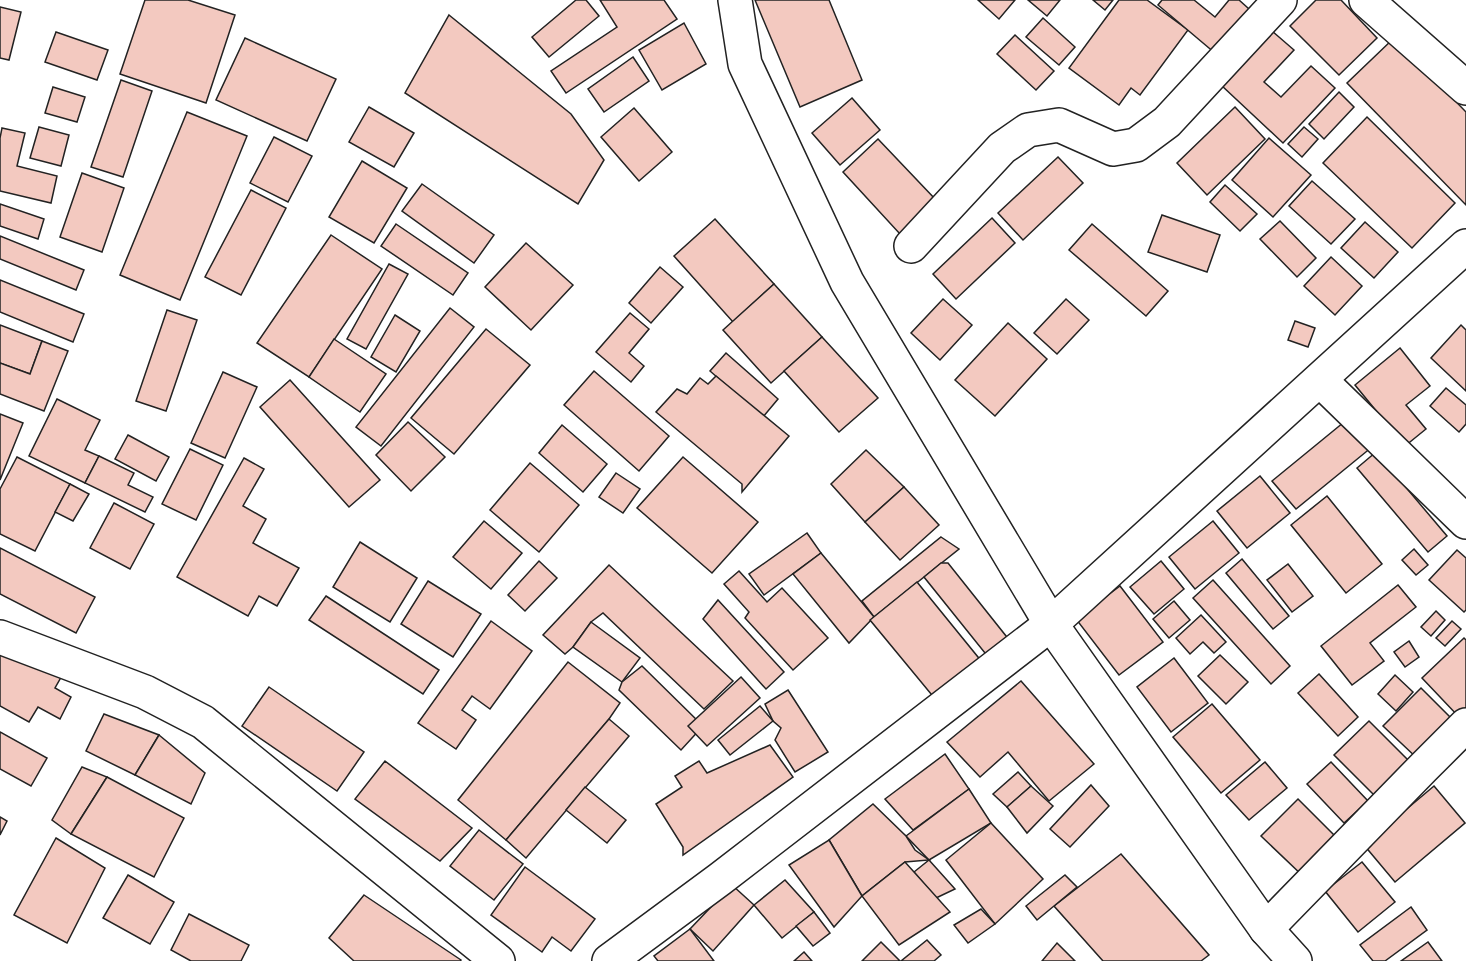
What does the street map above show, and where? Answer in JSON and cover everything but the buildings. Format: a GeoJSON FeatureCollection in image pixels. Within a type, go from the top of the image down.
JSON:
{"type":"FeatureCollection","features":[{"type":"Feature","properties":{"kind":"street"},"geometry":{"type":"LineString","coordinates":[[735,0],[746,64],[847,282],[1051,624],[1266,928],[1295,961]]}},
{"type":"Feature","properties":{"kind":"street"},"geometry":{"type":"LineString","coordinates":[[911,246],[1002,148],[1028,130],[1059,125],[1113,149],[1136,145],[1167,122],[1280,0]]}},
{"type":"Feature","properties":{"kind":"street"},"geometry":{"type":"LineString","coordinates":[[1366,0],[1466,88]]}},
{"type":"Feature","properties":{"kind":"street"},"geometry":{"type":"LineString","coordinates":[[609,961],[720,879],[1051,624],[1466,246]]}},
{"type":"Feature","properties":{"kind":"street"},"geometry":{"type":"LineString","coordinates":[[1320,380],[1466,522]]}},
{"type":"Feature","properties":{"kind":"street"},"geometry":{"type":"LineString","coordinates":[[0,637],[145,692],[202,722],[498,961]]}},
{"type":"Feature","properties":{"kind":"street"},"geometry":{"type":"LineString","coordinates":[[1266,928],[1466,725]]}}]}
